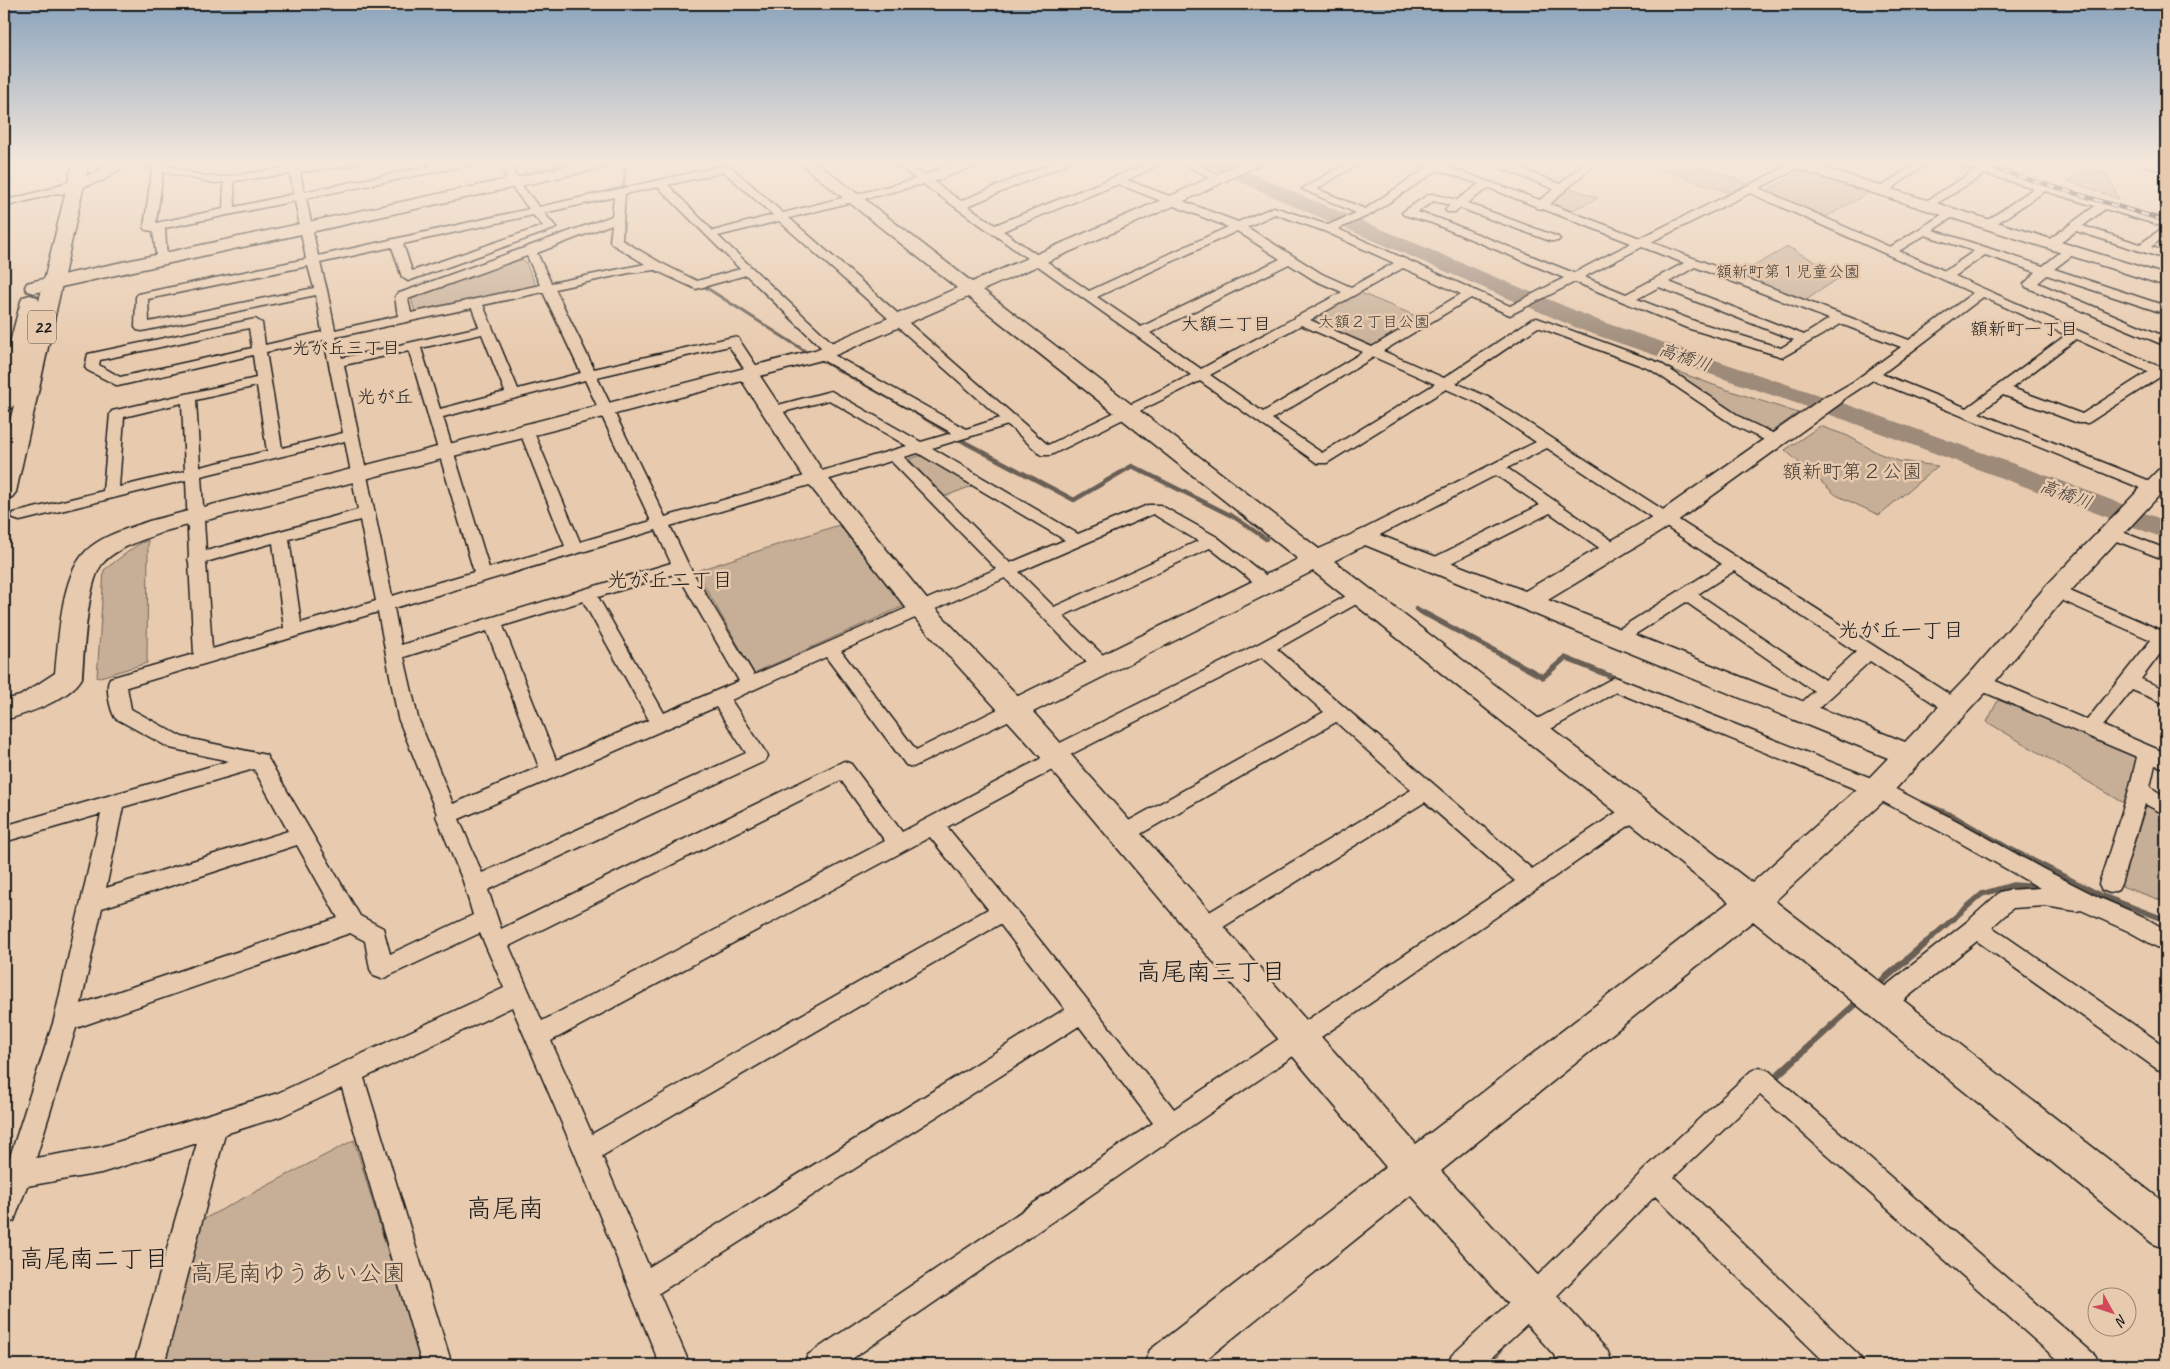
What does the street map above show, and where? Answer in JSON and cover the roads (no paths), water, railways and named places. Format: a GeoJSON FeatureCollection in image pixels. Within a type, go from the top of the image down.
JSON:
{"type":"FeatureCollection","features":[{"type":"Feature","properties":{"kind":"street","name":"22"},"geometry":{"type":"LineString","coordinates":[[4,404],[7,378],[55,226]]}},
{"type":"Feature","properties":{"kind":"street","name":"22"},"geometry":{"type":"LineString","coordinates":[[4,492],[53,283],[62,226]]}},
{"type":"Feature","properties":{"kind":"street"},"geometry":{"type":"LineString","coordinates":[[150,226],[150,228],[164,226]]}},
{"type":"Feature","properties":{"kind":"street"},"geometry":{"type":"LineString","coordinates":[[34,287],[312,226]]}},
{"type":"Feature","properties":{"kind":"street"},"geometry":{"type":"LineString","coordinates":[[321,290],[142,327],[142,297],[313,262],[466,226]]}},
{"type":"Feature","properties":{"kind":"street"},"geometry":{"type":"LineString","coordinates":[[396,242],[408,276],[549,226]]}},
{"type":"Feature","properties":{"kind":"street"},"geometry":{"type":"LineString","coordinates":[[405,318],[401,297],[597,226]]}},
{"type":"Feature","properties":{"kind":"street"},"geometry":{"type":"LineString","coordinates":[[617,226],[616,241],[657,266],[696,285],[748,271]]}},
{"type":"Feature","properties":{"kind":"street"},"geometry":{"type":"LineString","coordinates":[[701,226],[827,352],[959,436]]}},
{"type":"Feature","properties":{"kind":"street"},"geometry":{"type":"LineString","coordinates":[[710,235],[744,226]]}},
{"type":"Feature","properties":{"kind":"street"},"geometry":{"type":"LineString","coordinates":[[792,226],[1046,452],[1201,375],[1403,263]]}},
{"type":"Feature","properties":{"kind":"street"},"geometry":{"type":"LineString","coordinates":[[889,226],[1361,594],[2166,1229]]}},
{"type":"Feature","properties":{"kind":"street"},"geometry":{"type":"LineString","coordinates":[[988,226],[1322,460],[1445,384],[1537,322]]}},
{"type":"Feature","properties":{"kind":"street"},"geometry":{"type":"LineString","coordinates":[[994,230],[1004,226]]}},
{"type":"Feature","properties":{"kind":"street"},"geometry":{"type":"LineString","coordinates":[[4,710],[29,703],[68,678],[76,615],[84,575],[93,558],[116,542],[157,526],[526,430],[751,374],[827,352],[1115,226]]}},
{"type":"Feature","properties":{"kind":"street"},"geometry":{"type":"LineString","coordinates":[[1088,296],[1237,226],[1318,277],[1351,291]]}},
{"type":"Feature","properties":{"kind":"street"},"geometry":{"type":"LineString","coordinates":[[1324,226],[1537,322],[1655,366],[1740,423],[1778,441]]}},
{"type":"Feature","properties":{"kind":"street"},"geometry":{"type":"LineString","coordinates":[[1331,228],[1336,226]]}},
{"type":"Feature","properties":{"kind":"street"},"geometry":{"type":"LineString","coordinates":[[1448,226],[1692,325],[1783,354],[1839,318]]}},
{"type":"Feature","properties":{"kind":"street"},"geometry":{"type":"LineString","coordinates":[[1532,226],[1562,235]]}},
{"type":"Feature","properties":{"kind":"street"},"geometry":{"type":"LineString","coordinates":[[1519,255],[1582,226]]}},
{"type":"Feature","properties":{"kind":"street"},"geometry":{"type":"LineString","coordinates":[[1596,226],[1911,346]]}},
{"type":"Feature","properties":{"kind":"street"},"geometry":{"type":"LineString","coordinates":[[1512,310],[1675,226]]}},
{"type":"Feature","properties":{"kind":"street"},"geometry":{"type":"LineString","coordinates":[[1834,226],[2075,334],[2162,369]]}},
{"type":"Feature","properties":{"kind":"street"},"geometry":{"type":"LineString","coordinates":[[1891,251],[1932,226]]}},
{"type":"Feature","properties":{"kind":"street"},"geometry":{"type":"LineString","coordinates":[[1995,226],[2166,281]]}},
{"type":"Feature","properties":{"kind":"street"},"geometry":{"type":"LineString","coordinates":[[159,227],[160,259]]}},
{"type":"Feature","properties":{"kind":"street"},"geometry":{"type":"LineString","coordinates":[[307,227],[313,262],[321,290],[329,335],[337,363],[352,435],[408,718],[475,886],[486,920],[538,1036],[675,1365]]}},
{"type":"Feature","properties":{"kind":"street"},"geometry":{"type":"LineString","coordinates":[[2051,244],[2074,227],[2166,255]]}},
{"type":"Feature","properties":{"kind":"street"},"geometry":{"type":"LineString","coordinates":[[2142,248],[2166,230]]}},
{"type":"Feature","properties":{"kind":"street"},"geometry":{"type":"LineString","coordinates":[[1922,232],[2166,310]]}},
{"type":"Feature","properties":{"kind":"street"},"geometry":{"type":"LineString","coordinates":[[2071,250],[2044,270],[2030,284],[2166,342]]}},
{"type":"Feature","properties":{"kind":"street"},"geometry":{"type":"LineString","coordinates":[[530,251],[681,566],[750,684]]}},
{"type":"Feature","properties":{"kind":"street"},"geometry":{"type":"LineString","coordinates":[[1946,276],[1983,251]]}},
{"type":"Feature","properties":{"kind":"street"},"geometry":{"type":"LineString","coordinates":[[1140,332],[1289,260]]}},
{"type":"Feature","properties":{"kind":"street"},"geometry":{"type":"LineString","coordinates":[[1627,299],[1694,264]]}},
{"type":"Feature","properties":{"kind":"street"},"geometry":{"type":"LineString","coordinates":[[275,454],[264,380],[259,350],[255,323],[93,357],[92,367],[118,382],[259,350],[476,303],[548,286],[629,269],[657,266]]}},
{"type":"Feature","properties":{"kind":"street"},"geometry":{"type":"LineString","coordinates":[[1659,282],[1805,340]]}},
{"type":"Feature","properties":{"kind":"street"},"geometry":{"type":"LineString","coordinates":[[1526,601],[1665,520],[1872,375],[1982,292]]}},
{"type":"Feature","properties":{"kind":"street"},"geometry":{"type":"LineString","coordinates":[[1263,418],[1471,293]]}},
{"type":"Feature","properties":{"kind":"street"},"geometry":{"type":"LineString","coordinates":[[476,303],[513,395]]}},
{"type":"Feature","properties":{"kind":"street"},"geometry":{"type":"LineString","coordinates":[[1300,320],[1483,400],[1954,707]]}},
{"type":"Feature","properties":{"kind":"street"},"geometry":{"type":"LineString","coordinates":[[337,363],[487,329]]}},
{"type":"Feature","properties":{"kind":"street"},"geometry":{"type":"LineString","coordinates":[[1970,414],[2075,334]]}},
{"type":"Feature","properties":{"kind":"street"},"geometry":{"type":"LineString","coordinates":[[434,415],[588,375],[733,341],[772,411],[815,477],[920,608],[1055,754],[1414,1170],[1592,1365]]}},
{"type":"Feature","properties":{"kind":"street"},"geometry":{"type":"LineString","coordinates":[[414,346],[483,574]]}},
{"type":"Feature","properties":{"kind":"street"},"geometry":{"type":"LineString","coordinates":[[2003,390],[2083,420],[2162,369]]}},
{"type":"Feature","properties":{"kind":"street"},"geometry":{"type":"LineString","coordinates":[[1165,1365],[1753,902],[1890,775],[1979,682],[2056,591],[2162,480],[1970,414],[1872,375]]}},
{"type":"Feature","properties":{"kind":"street"},"geometry":{"type":"LineString","coordinates":[[111,494],[117,414],[264,380]]}},
{"type":"Feature","properties":{"kind":"street"},"geometry":{"type":"LineString","coordinates":[[772,411],[831,396],[920,446],[1078,541]]}},
{"type":"Feature","properties":{"kind":"street"},"geometry":{"type":"LineString","coordinates":[[189,397],[202,659]]}},
{"type":"Feature","properties":{"kind":"street"},"geometry":{"type":"LineString","coordinates":[[486,920],[382,969],[375,936],[352,923],[259,760],[177,743],[122,713],[117,683],[1010,420]]}},
{"type":"Feature","properties":{"kind":"street"},"geometry":{"type":"LineString","coordinates":[[526,430],[574,548]]}},
{"type":"Feature","properties":{"kind":"street"},"geometry":{"type":"LineString","coordinates":[[20,516],[352,435]]}},
{"type":"Feature","properties":{"kind":"street"},"geometry":{"type":"LineString","coordinates":[[830,649],[913,760],[1317,560],[1547,442]]}},
{"type":"Feature","properties":{"kind":"street"},"geometry":{"type":"LineString","coordinates":[[893,454],[1102,666]]}},
{"type":"Feature","properties":{"kind":"street"},"geometry":{"type":"LineString","coordinates":[[1495,467],[1614,550]]}},
{"type":"Feature","properties":{"kind":"street"},"geometry":{"type":"LineString","coordinates":[[1435,564],[1551,506]]}},
{"type":"Feature","properties":{"kind":"street"},"geometry":{"type":"LineString","coordinates":[[446,816],[720,698],[920,608],[1154,508],[1211,541],[1267,584]]}},
{"type":"Feature","properties":{"kind":"street"},"geometry":{"type":"LineString","coordinates":[[196,559],[366,513]]}},
{"type":"Feature","properties":{"kind":"street"},"geometry":{"type":"LineString","coordinates":[[2113,532],[2166,555]]}},
{"type":"Feature","properties":{"kind":"street"},"geometry":{"type":"LineString","coordinates":[[280,536],[292,631]]}},
{"type":"Feature","properties":{"kind":"street"},"geometry":{"type":"LineString","coordinates":[[1364,536],[1801,713],[1890,775],[2092,905],[2136,924],[2166,942]]}},
{"type":"Feature","properties":{"kind":"street"},"geometry":{"type":"LineString","coordinates":[[1052,615],[1211,541]]}},
{"type":"Feature","properties":{"kind":"street"},"geometry":{"type":"LineString","coordinates":[[1617,638],[1734,564]]}},
{"type":"Feature","properties":{"kind":"street"},"geometry":{"type":"LineString","coordinates":[[394,654],[681,566]]}},
{"type":"Feature","properties":{"kind":"street"},"geometry":{"type":"LineString","coordinates":[[2056,591],[2165,637],[2090,729]]}},
{"type":"Feature","properties":{"kind":"street"},"geometry":{"type":"LineString","coordinates":[[588,594],[660,723]]}},
{"type":"Feature","properties":{"kind":"street"},"geometry":{"type":"LineString","coordinates":[[538,1036],[1047,764],[1055,754],[1264,648],[1361,594]]}},
{"type":"Feature","properties":{"kind":"street"},"geometry":{"type":"LineString","coordinates":[[1686,594],[1826,690]]}},
{"type":"Feature","properties":{"kind":"street"},"geometry":{"type":"LineString","coordinates":[[493,624],[551,771]]}},
{"type":"Feature","properties":{"kind":"street"},"geometry":{"type":"LineString","coordinates":[[1264,648],[1530,882]]}},
{"type":"Feature","properties":{"kind":"street"},"geometry":{"type":"LineString","coordinates":[[1801,713],[1868,652]]}},
{"type":"Feature","properties":{"kind":"street"},"geometry":{"type":"LineString","coordinates":[[2128,681],[2166,697]]}},
{"type":"Feature","properties":{"kind":"street"},"geometry":{"type":"LineString","coordinates":[[1979,682],[2157,757],[2139,790],[2110,884]]}},
{"type":"Feature","properties":{"kind":"street"},"geometry":{"type":"LineString","coordinates":[[1533,730],[1614,684],[1890,775]]}},
{"type":"Feature","properties":{"kind":"street"},"geometry":{"type":"LineString","coordinates":[[475,886],[758,756],[720,698]]}},
{"type":"Feature","properties":{"kind":"street"},"geometry":{"type":"LineString","coordinates":[[1123,834],[1338,712]]}},
{"type":"Feature","properties":{"kind":"street"},"geometry":{"type":"LineString","coordinates":[[4,834],[259,760]]}},
{"type":"Feature","properties":{"kind":"street"},"geometry":{"type":"LineString","coordinates":[[496,942],[844,769],[899,844]]}},
{"type":"Feature","properties":{"kind":"street"},"geometry":{"type":"LineString","coordinates":[[2139,790],[2166,807]]}},
{"type":"Feature","properties":{"kind":"street"},"geometry":{"type":"LineString","coordinates":[[1204,927],[1426,791]]}},
{"type":"Feature","properties":{"kind":"street"},"geometry":{"type":"LineString","coordinates":[[4,1211],[11,1175],[66,1020],[114,802]]}},
{"type":"Feature","properties":{"kind":"street"},"geometry":{"type":"LineString","coordinates":[[818,1365],[1636,810]]}},
{"type":"Feature","properties":{"kind":"street"},"geometry":{"type":"LineString","coordinates":[[933,826],[1004,911],[1171,1125]]}},
{"type":"Feature","properties":{"kind":"street"},"geometry":{"type":"LineString","coordinates":[[92,902],[301,835]]}},
{"type":"Feature","properties":{"kind":"street"},"geometry":{"type":"LineString","coordinates":[[1881,1004],[1976,928],[2008,899],[2045,897],[2092,905]]}},
{"type":"Feature","properties":{"kind":"street"},"geometry":{"type":"LineString","coordinates":[[586,1151],[1004,911]]}},
{"type":"Feature","properties":{"kind":"street"},"geometry":{"type":"LineString","coordinates":[[66,1020],[352,923]]}},
{"type":"Feature","properties":{"kind":"street"},"geometry":{"type":"LineString","coordinates":[[1976,928],[2166,1061]]}},
{"type":"Feature","properties":{"kind":"street"},"geometry":{"type":"LineString","coordinates":[[11,1175],[101,1160],[282,1104],[518,993]]}},
{"type":"Feature","properties":{"kind":"street"},"geometry":{"type":"LineString","coordinates":[[643,1287],[1081,1012]]}},
{"type":"Feature","properties":{"kind":"street"},"geometry":{"type":"LineString","coordinates":[[350,1072],[437,1365]]}},
{"type":"Feature","properties":{"kind":"street"},"geometry":{"type":"LineString","coordinates":[[1462,1365],[1532,1301],[1655,1177],[1760,1079],[2085,1365]]}},
{"type":"Feature","properties":{"kind":"street"},"geometry":{"type":"LineString","coordinates":[[149,1365],[215,1124]]}},
{"type":"Feature","properties":{"kind":"street"},"geometry":{"type":"LineString","coordinates":[[1655,1177],[1849,1365]]}},
{"type":"Feature","properties":{"kind":"waterway","name":"高橋川"},"geometry":{"type":"LineString","coordinates":[[1357,226],[1592,326],[1854,415],[2050,486],[2166,531]]}},
{"type":"Feature","properties":{"kind":"waterway"},"geometry":{"type":"LineString","coordinates":[[699,283],[805,351]]}},
{"type":"Feature","properties":{"kind":"waterway"},"geometry":{"type":"LineString","coordinates":[[822,360],[905,406]]}},
{"type":"Feature","properties":{"kind":"waterway"},"geometry":{"type":"LineString","coordinates":[[917,413],[966,443],[1074,500],[1132,466],[1234,517],[1266,539]]}},
{"type":"Feature","properties":{"kind":"waterway"},"geometry":{"type":"LineString","coordinates":[[1416,609],[1426,615]]}},
{"type":"Feature","properties":{"kind":"waterway"},"geometry":{"type":"LineString","coordinates":[[1424,613],[1543,677],[1565,658],[1620,680]]}},
{"type":"Feature","properties":{"kind":"waterway"},"geometry":{"type":"LineString","coordinates":[[1922,803],[1951,815],[2006,847],[2100,895],[2166,920]]}},
{"type":"Feature","properties":{"kind":"waterway"},"geometry":{"type":"LineString","coordinates":[[1924,944],[1982,894],[2013,885],[2044,887]]}},
{"type":"Feature","properties":{"kind":"waterway"},"geometry":{"type":"LineString","coordinates":[[2080,890],[2092,891]]}},
{"type":"Feature","properties":{"kind":"waterway"},"geometry":{"type":"LineString","coordinates":[[1876,986],[1926,943]]}},
{"type":"Feature","properties":{"kind":"waterway"},"geometry":{"type":"LineString","coordinates":[[1772,1080],[1860,1000]]}},
{"type":"Feature","properties":{"kind":"waterway"},"geometry":{"type":"LineString","coordinates":[[1484,1365],[1499,1350]]}},
{"type":"Feature","properties":{"kind":"district","name":"大額二丁目"},"geometry":{"type":"Point","coordinates":[1226,324]}},
{"type":"Feature","properties":{"kind":"district","name":"額新町一丁目"},"geometry":{"type":"Point","coordinates":[2024,329]}},
{"type":"Feature","properties":{"kind":"district","name":"光が丘三丁目"},"geometry":{"type":"Point","coordinates":[346,348]}},
{"type":"Feature","properties":{"kind":"district","name":"光が丘"},"geometry":{"type":"Point","coordinates":[385,397]}},
{"type":"Feature","properties":{"kind":"district","name":"光が丘二丁目"},"geometry":{"type":"Point","coordinates":[670,580]}},
{"type":"Feature","properties":{"kind":"district","name":"光が丘一丁目"},"geometry":{"type":"Point","coordinates":[1901,630]}},
{"type":"Feature","properties":{"kind":"district","name":"高尾南三丁目"},"geometry":{"type":"Point","coordinates":[1211,972]}},
{"type":"Feature","properties":{"kind":"district","name":"高尾南"},"geometry":{"type":"Point","coordinates":[505,1208]}},
{"type":"Feature","properties":{"kind":"district","name":"高尾南二丁目"},"geometry":{"type":"Point","coordinates":[94,1259]}},
{"type":"Feature","properties":{"kind":"park label","name":"額新町第１児童公園"},"geometry":{"type":"Point","coordinates":[1788,272]}},
{"type":"Feature","properties":{"kind":"park label","name":"大額２丁目公園"},"geometry":{"type":"Point","coordinates":[1374,322]}},
{"type":"Feature","properties":{"kind":"park label","name":"額新町第２公園"},"geometry":{"type":"Point","coordinates":[1852,471]}},
{"type":"Feature","properties":{"kind":"park label","name":"高尾南ゆうあい公園"},"geometry":{"type":"Point","coordinates":[298,1273]}}]}
